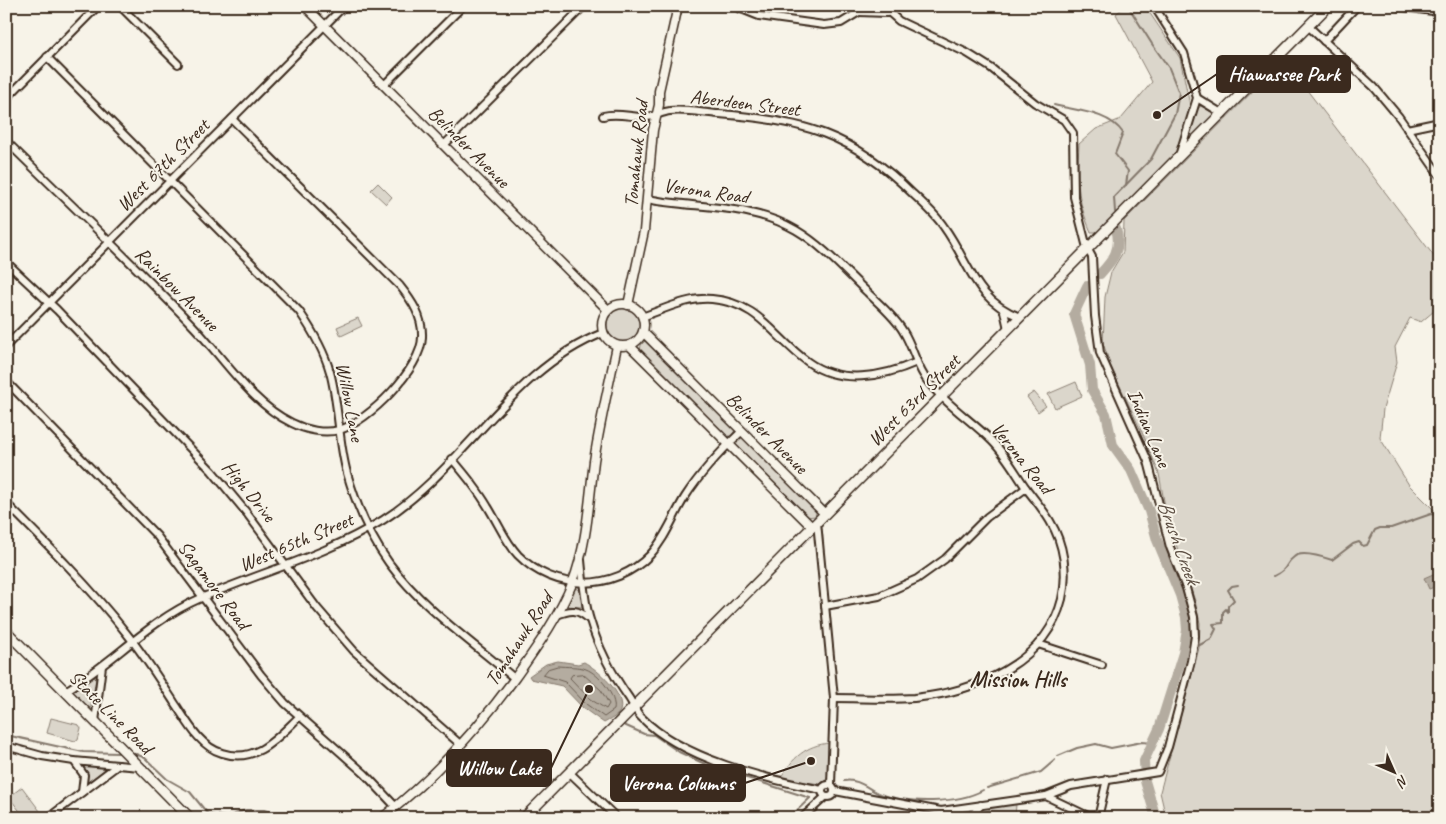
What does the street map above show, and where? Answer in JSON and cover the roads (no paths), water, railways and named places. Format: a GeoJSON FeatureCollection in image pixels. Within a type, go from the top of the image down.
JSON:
{"type":"FeatureCollection","features":[{"type":"Feature","properties":{"kind":"main road","name":"West 63rd Street"},"geometry":{"type":"LineString","coordinates":[[524,818],[1328,6]]}},
{"type":"Feature","properties":{"kind":"main road","name":"State Line Road"},"geometry":{"type":"LineString","coordinates":[[6,631],[190,818]]}},
{"type":"Feature","properties":{"kind":"street"},"geometry":{"type":"LineString","coordinates":[[6,99],[98,6]]}},
{"type":"Feature","properties":{"kind":"street"},"geometry":{"type":"LineString","coordinates":[[120,6],[178,64]]}},
{"type":"Feature","properties":{"kind":"street","name":"Belinder Avenue"},"geometry":{"type":"LineString","coordinates":[[305,6],[608,310]]}},
{"type":"Feature","properties":{"kind":"street","name":"West 67th Street"},"geometry":{"type":"LineString","coordinates":[[6,346],[344,6]]}},
{"type":"Feature","properties":{"kind":"street"},"geometry":{"type":"LineString","coordinates":[[384,85],[463,6]]}},
{"type":"Feature","properties":{"kind":"street"},"geometry":{"type":"LineString","coordinates":[[444,145],[584,6]]}},
{"type":"Feature","properties":{"kind":"street","name":"Tomahawk Road"},"geometry":{"type":"LineString","coordinates":[[628,305],[640,252],[659,92],[678,6]]}},
{"type":"Feature","properties":{"kind":"street"},"geometry":{"type":"LineString","coordinates":[[734,6],[759,16],[824,25],[841,23],[860,9],[887,13]]}},
{"type":"Feature","properties":{"kind":"street"},"geometry":{"type":"LineString","coordinates":[[882,6],[887,13]]}},
{"type":"Feature","properties":{"kind":"street"},"geometry":{"type":"LineString","coordinates":[[1154,6],[1186,57],[1197,98],[1178,159]]}},
{"type":"Feature","properties":{"kind":"street"},"geometry":{"type":"LineString","coordinates":[[1324,41],[1357,6]]}},
{"type":"Feature","properties":{"kind":"street"},"geometry":{"type":"LineString","coordinates":[[1396,6],[1440,12]]}},
{"type":"Feature","properties":{"kind":"street","name":"Indian Lane"},"geometry":{"type":"LineString","coordinates":[[833,788],[941,811],[1046,796],[1071,786],[1158,772],[1168,747],[1191,661],[1195,636],[1192,605],[1170,547],[1148,461],[1100,353],[1096,325],[1092,257],[1087,248],[1074,197],[1074,142],[1069,126],[978,60],[899,21],[887,13]]}},
{"type":"Feature","properties":{"kind":"street"},"geometry":{"type":"LineString","coordinates":[[1308,26],[1374,87],[1440,176]]}},
{"type":"Feature","properties":{"kind":"street","name":"Willow Lane"},"geometry":{"type":"LineString","coordinates":[[47,57],[293,304],[319,344],[330,373],[349,479],[368,528],[388,562],[406,583],[435,611],[514,678]]}},
{"type":"Feature","properties":{"kind":"street"},"geometry":{"type":"LineString","coordinates":[[1197,98],[1223,114]]}},
{"type":"Feature","properties":{"kind":"street","name":"Aberdeen Street"},"geometry":{"type":"LineString","coordinates":[[603,116],[616,113],[645,118],[670,111],[776,119],[810,128],[853,146],[888,170],[936,217],[952,239],[974,281],[1004,310],[1020,316]]}},
{"type":"Feature","properties":{"kind":"street"},"geometry":{"type":"LineString","coordinates":[[232,119],[400,286],[417,312],[422,337],[415,362],[402,379],[372,409],[356,422],[339,430]]}},
{"type":"Feature","properties":{"kind":"street"},"geometry":{"type":"LineString","coordinates":[[1407,129],[1440,122]]}},
{"type":"Feature","properties":{"kind":"street","name":"Rainbow Avenue"},"geometry":{"type":"LineString","coordinates":[[6,141],[194,327],[269,408],[299,425],[320,432],[339,430]]}},
{"type":"Feature","properties":{"kind":"street","name":"Verona Road"},"geometry":{"type":"LineString","coordinates":[[647,199],[670,204],[746,211],[795,229],[824,250],[888,313],[905,333],[928,382],[993,442],[1051,522],[1060,542],[1064,562],[1061,603],[1056,617],[1038,644],[1009,669],[955,690],[899,699],[834,698]]}},
{"type":"Feature","properties":{"kind":"street","name":"High Drive"},"geometry":{"type":"LineString","coordinates":[[6,262],[212,471],[317,608],[354,650],[460,744]]}},
{"type":"Feature","properties":{"kind":"street"},"geometry":{"type":"LineString","coordinates":[[642,317],[693,300],[726,301],[740,305],[760,316],[808,362],[830,374],[844,377],[868,376],[899,370],[917,362]]}},
{"type":"Feature","properties":{"kind":"street"},"geometry":{"type":"LineString","coordinates":[[621,304],[628,305],[634,307],[642,317],[643,332],[640,338],[630,346],[617,346],[611,343],[603,332],[602,321],[608,310],[621,304]]}},
{"type":"Feature","properties":{"kind":"street"},"geometry":{"type":"LineString","coordinates":[[1004,310],[1008,329]]}},
{"type":"Feature","properties":{"kind":"street","name":"West 65th Street"},"geometry":{"type":"LineString","coordinates":[[65,691],[102,666],[132,640],[164,618],[204,597],[333,548],[368,528],[405,503],[555,358],[582,341],[603,332]]}},
{"type":"Feature","properties":{"kind":"street","name":"Belinder Avenue"},"geometry":{"type":"LineString","coordinates":[[643,332],[825,514]]}},
{"type":"Feature","properties":{"kind":"street","name":"Tomahawk Road"},"geometry":{"type":"LineString","coordinates":[[382,818],[460,744],[489,712],[558,614],[572,584],[580,556],[598,438],[617,346]]}},
{"type":"Feature","properties":{"kind":"street"},"geometry":{"type":"LineString","coordinates":[[630,346],[814,524],[825,606],[834,698],[833,788],[802,818]]}},
{"type":"Feature","properties":{"kind":"street","name":"Sagamore Road"},"geometry":{"type":"LineString","coordinates":[[6,381],[131,507],[175,558],[261,675],[299,717],[365,774],[396,806]]}},
{"type":"Feature","properties":{"kind":"street"},"geometry":{"type":"LineString","coordinates":[[1440,399],[1438,410],[1440,428]]}},
{"type":"Feature","properties":{"kind":"street"},"geometry":{"type":"LineString","coordinates":[[452,459],[481,494],[508,543],[517,554],[535,569],[572,584],[604,581],[624,574],[649,556],[660,542],[690,488],[742,430]]}},
{"type":"Feature","properties":{"kind":"street"},"geometry":{"type":"LineString","coordinates":[[825,606],[879,596],[917,579],[945,559],[987,517],[1026,488]]}},
{"type":"Feature","properties":{"kind":"street"},"geometry":{"type":"LineString","coordinates":[[6,503],[82,581],[132,640],[199,738],[218,752],[240,756],[261,751],[270,745],[299,717]]}},
{"type":"Feature","properties":{"kind":"street"},"geometry":{"type":"LineString","coordinates":[[580,556],[589,619],[605,657],[642,718],[661,734],[697,752],[750,773],[822,790],[833,788]]}},
{"type":"Feature","properties":{"kind":"street"},"geometry":{"type":"LineString","coordinates":[[558,614],[571,609],[580,611],[589,619]]}},
{"type":"Feature","properties":{"kind":"street"},"geometry":{"type":"LineString","coordinates":[[1038,644],[1102,665]]}},
{"type":"Feature","properties":{"kind":"street"},"geometry":{"type":"LineString","coordinates":[[95,722],[102,666]]}},
{"type":"Feature","properties":{"kind":"street"},"geometry":{"type":"LineString","coordinates":[[6,746],[42,756],[140,767]]}},
{"type":"Feature","properties":{"kind":"street"},"geometry":{"type":"LineString","coordinates":[[74,761],[84,775],[82,792]]}},
{"type":"Feature","properties":{"kind":"street"},"geometry":{"type":"LineString","coordinates":[[48,818],[118,765]]}},
{"type":"Feature","properties":{"kind":"street"},"geometry":{"type":"LineString","coordinates":[[569,772],[617,818]]}},
{"type":"Feature","properties":{"kind":"street"},"geometry":{"type":"LineString","coordinates":[[1098,818],[1106,780]]}},
{"type":"Feature","properties":{"kind":"street"},"geometry":{"type":"LineString","coordinates":[[822,790],[821,795],[825,797]]}},
{"type":"Feature","properties":{"kind":"street"},"geometry":{"type":"LineString","coordinates":[[1046,796],[1092,818]]}},
{"type":"Feature","properties":{"kind":"street"},"geometry":{"type":"LineString","coordinates":[[970,818],[980,805]]}},
{"type":"Feature","properties":{"kind":"street"},"geometry":{"type":"LineString","coordinates":[[941,811],[946,818]]}},
{"type":"Feature","properties":{"kind":"water"},"geometry":{"type":"Polygon","coordinates":[[[1440,571],[1440,585],[1429,589],[1424,578],[1440,571]]]}},
{"type":"Feature","properties":{"kind":"water"},"geometry":{"type":"Polygon","coordinates":[[[558,661],[578,664],[584,662],[596,670],[619,697],[621,704],[619,713],[604,723],[583,708],[562,686],[531,679],[529,676],[546,664],[558,661]]]}},
{"type":"Feature","properties":{"kind":"waterway","name":"Brush Creek"},"geometry":{"type":"LineString","coordinates":[[1115,212],[1114,197],[1151,159],[1175,114],[1179,93],[1169,68],[1128,6]]}},
{"type":"Feature","properties":{"kind":"waterway"},"geometry":{"type":"LineString","coordinates":[[1054,105],[1092,113],[1117,126],[1123,133],[1115,154],[1128,171],[1126,185]]}},
{"type":"Feature","properties":{"kind":"waterway","name":"Brush Creek"},"geometry":{"type":"LineString","coordinates":[[1100,274],[1115,254],[1118,242],[1116,229]]}},
{"type":"Feature","properties":{"kind":"waterway","name":"Brush Creek"},"geometry":{"type":"LineString","coordinates":[[1087,286],[1074,314],[1090,365],[1092,390],[1106,414],[1113,445],[1131,470],[1149,511],[1157,540],[1180,595],[1186,617],[1187,630],[1183,653],[1159,729],[1144,761],[1145,781],[1156,818]]}},
{"type":"Feature","properties":{"kind":"waterway"},"geometry":{"type":"LineString","coordinates":[[1274,576],[1282,571],[1291,559],[1297,555],[1312,555],[1332,560],[1353,544],[1359,542],[1363,546],[1367,545],[1375,530],[1391,528],[1431,514],[1440,516]]}},
{"type":"Feature","properties":{"kind":"waterway"},"geometry":{"type":"LineString","coordinates":[[1194,648],[1211,639],[1216,629],[1213,624],[1223,623],[1223,612],[1226,609],[1228,612],[1228,606],[1234,600],[1228,590],[1232,586],[1238,585]]}},
{"type":"Feature","properties":{"kind":"waterway","name":"Brush Creek"},"geometry":{"type":"LineString","coordinates":[[1183,653],[1190,650]]}},
{"type":"Feature","properties":{"kind":"waterway"},"geometry":{"type":"LineString","coordinates":[[624,725],[644,734],[654,735],[679,752],[707,765],[727,778],[747,778],[810,798]]}},
{"type":"Feature","properties":{"kind":"waterway"},"geometry":{"type":"LineString","coordinates":[[6,735],[83,752],[118,753]]}},
{"type":"Feature","properties":{"kind":"waterway"},"geometry":{"type":"LineString","coordinates":[[1058,756],[1077,748],[1096,744],[1111,748],[1142,742],[1153,743]]}},
{"type":"Feature","properties":{"kind":"waterway"},"geometry":{"type":"LineString","coordinates":[[136,754],[145,758],[167,779],[190,792],[208,814],[227,817],[246,810],[264,810],[287,818]]}},
{"type":"Feature","properties":{"kind":"waterway"},"geometry":{"type":"LineString","coordinates":[[987,788],[1041,772],[1055,760]]}},
{"type":"Feature","properties":{"kind":"waterway"},"geometry":{"type":"LineString","coordinates":[[844,781],[858,782],[880,794],[891,797],[918,801],[960,798],[983,790]]}},
{"type":"Feature","properties":{"kind":"waterway"},"geometry":{"type":"LineString","coordinates":[[789,818],[810,798]]}},
{"type":"Feature","properties":{"kind":"place","name":"Hiawassee Park"},"geometry":{"type":"Point","coordinates":[1157,115]}},
{"type":"Feature","properties":{"kind":"place","name":"Willow Lake"},"geometry":{"type":"Point","coordinates":[589,689]}},
{"type":"Feature","properties":{"kind":"place","name":"Verona Columns"},"geometry":{"type":"Point","coordinates":[811,761]}},
{"type":"Feature","properties":{"kind":"district","name":"Mission Hills"},"geometry":{"type":"Point","coordinates":[1018,680]}}]}
